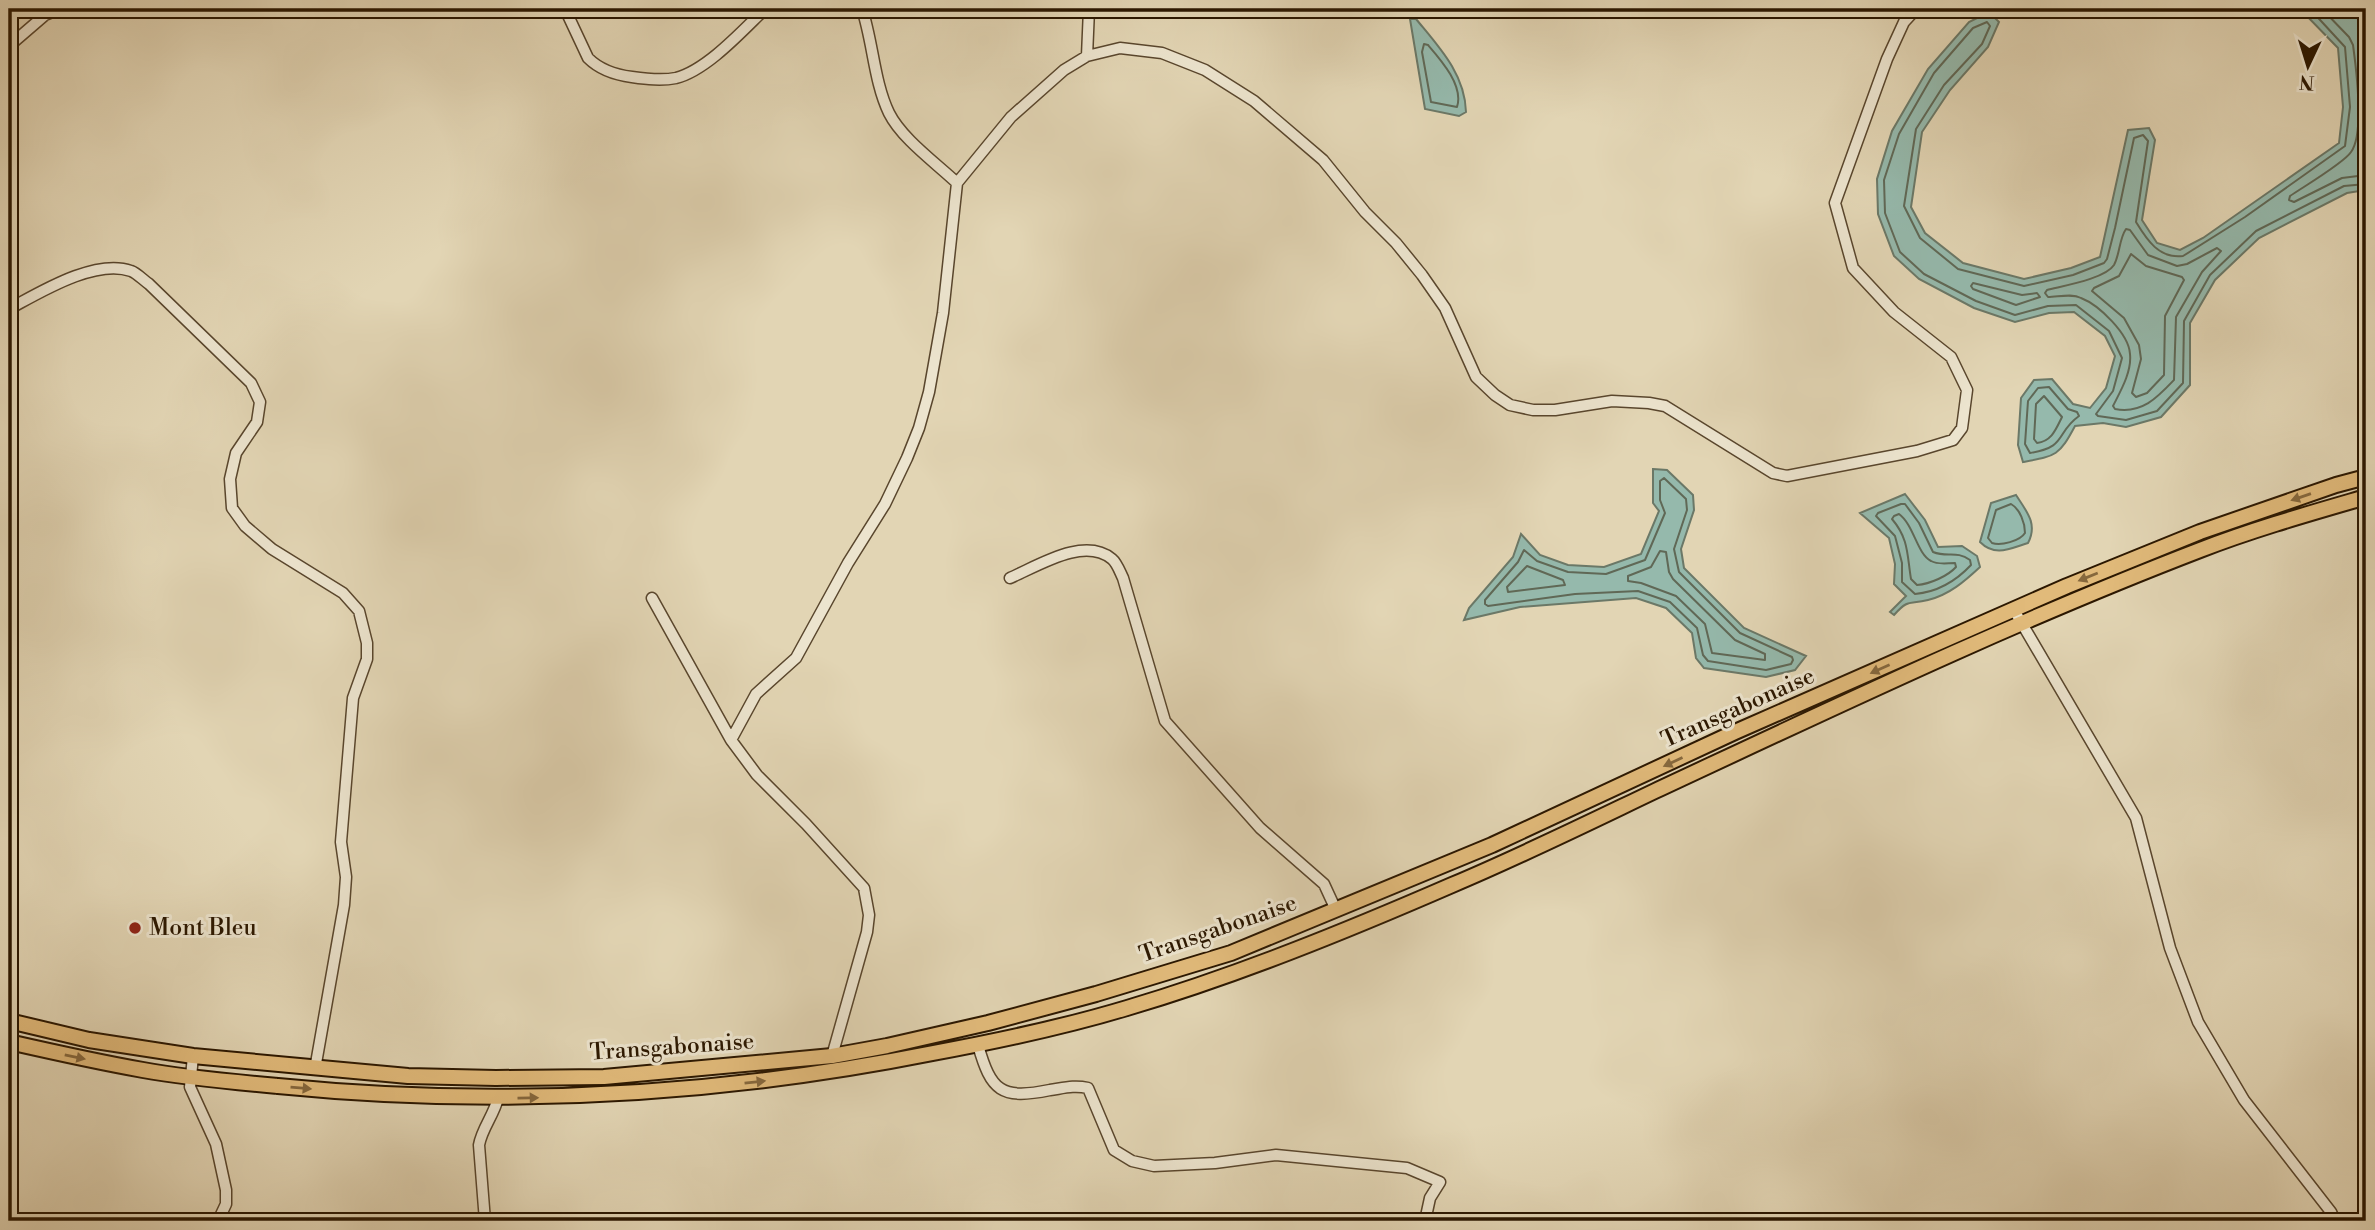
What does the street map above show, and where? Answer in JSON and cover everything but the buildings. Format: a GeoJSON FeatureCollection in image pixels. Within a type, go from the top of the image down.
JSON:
{"type":"FeatureCollection","features":[{"type":"Feature","properties":{"kind":"highway","name":"Transgabonaise"},"geometry":{"type":"LineString","coordinates":[[9,1021],[89,1040],[193,1056],[315,1069],[446,1077],[604,1077],[832,1056],[962,1029],[1096,994],[1231,953],[1505,839],[1735,732],[2067,586],[2200,532],[2366,477]]}},
{"type":"Feature","properties":{"kind":"highway","name":"Transgabonaise"},"geometry":{"type":"LineString","coordinates":[[9,1042],[191,1077],[384,1095],[498,1098],[655,1092],[780,1080],[978,1045],[1124,1009],[1259,963],[1455,884],[2022,624],[2206,548],[2366,497]]}},
{"type":"Feature","properties":{"kind":"street"},"geometry":{"type":"LineString","coordinates":[[9,46],[45,15],[60,9]]}},
{"type":"Feature","properties":{"kind":"street"},"geometry":{"type":"LineString","coordinates":[[565,9],[594,64],[616,75],[653,80],[690,73],[714,56],[765,9]]}},
{"type":"Feature","properties":{"kind":"street"},"geometry":{"type":"LineString","coordinates":[[862,9],[871,36],[880,87],[890,115],[914,144],[957,183]]}},
{"type":"Feature","properties":{"kind":"street"},"geometry":{"type":"LineString","coordinates":[[1087,56],[1089,9]]}},
{"type":"Feature","properties":{"kind":"street"},"geometry":{"type":"LineString","coordinates":[[731,740],[756,694],[796,658],[848,563],[885,504],[907,458],[919,428],[943,313],[957,183],[1011,117],[1064,70],[1087,56],[1120,48],[1162,53],[1205,70],[1254,101],[1323,160],[1365,212],[1396,243],[1445,308],[1476,377],[1510,405],[1533,410],[1555,410],[1612,401],[1665,406],[1763,467],[1787,477],[1917,451],[1952,440],[1962,428],[1967,390],[1951,357],[1894,312],[1853,268],[1835,203],[1887,58],[1904,22],[1916,9]]}},
{"type":"Feature","properties":{"kind":"street"},"geometry":{"type":"LineString","coordinates":[[9,309],[67,278],[103,269],[130,271],[149,284],[251,383],[260,402],[257,422],[236,453],[230,480],[232,508],[245,526],[272,549],[343,593],[359,611],[367,643],[367,659],[353,698],[341,842],[346,877],[344,905],[315,1069]]}},
{"type":"Feature","properties":{"kind":"street"},"geometry":{"type":"LineString","coordinates":[[1010,578],[1078,549],[1099,552],[1113,560],[1123,578],[1165,721],[1260,828],[1324,884],[1336,910]]}},
{"type":"Feature","properties":{"kind":"street"},"geometry":{"type":"LineString","coordinates":[[652,598],[731,740],[757,775],[815,833],[864,888],[869,915],[867,932],[832,1056]]}},
{"type":"Feature","properties":{"kind":"street"},"geometry":{"type":"LineString","coordinates":[[2014,610],[2136,818],[2170,948],[2198,1022],[2244,1100],[2331,1212],[2335,1221]]}},
{"type":"Feature","properties":{"kind":"street"},"geometry":{"type":"LineString","coordinates":[[978,1045],[986,1073],[1006,1092],[1020,1094],[1076,1085],[1088,1088],[1114,1150],[1132,1161],[1166,1166],[1276,1155],[1406,1168],[1440,1182],[1430,1198],[1425,1221]]}},
{"type":"Feature","properties":{"kind":"street"},"geometry":{"type":"LineString","coordinates":[[193,1056],[190,1087],[216,1144],[224,1174],[226,1204],[218,1221]]}},
{"type":"Feature","properties":{"kind":"street"},"geometry":{"type":"LineString","coordinates":[[485,1221],[479,1145],[498,1098]]}},
{"type":"Feature","properties":{"kind":"water"},"geometry":{"type":"Polygon","coordinates":[[[2300,9],[2361,9],[2366,32],[2366,190],[2347,193],[2259,238],[2215,280],[2190,323],[2190,385],[2161,417],[2126,427],[2103,423],[2075,426],[2055,453],[2023,462],[2018,445],[2021,398],[2034,380],[2052,379],[2073,404],[2090,408],[2106,388],[2115,356],[2105,336],[2074,312],[2049,313],[2015,322],[1974,308],[1919,279],[1894,256],[1878,214],[1877,179],[1892,131],[1928,69],[1969,22],[1989,12],[1999,22],[1988,47],[1950,90],[1922,132],[1911,207],[1925,233],[1963,263],[2024,279],[2071,268],[2100,257],[2128,130],[2149,128],[2155,140],[2142,220],[2157,243],[2180,250],[2203,238],[2339,143],[2343,107],[2338,48],[2300,9]]]}},
{"type":"Feature","properties":{"kind":"water"},"geometry":{"type":"Polygon","coordinates":[[[1410,19],[1416,19],[1456,73],[1465,98],[1466,112],[1459,116],[1425,109],[1410,19]]]}},
{"type":"Feature","properties":{"kind":"water"},"geometry":{"type":"Polygon","coordinates":[[[1653,469],[1667,470],[1693,495],[1694,510],[1681,549],[1684,568],[1744,628],[1806,656],[1795,670],[1766,677],[1704,668],[1696,658],[1692,633],[1666,608],[1636,598],[1520,607],[1464,620],[1469,608],[1513,557],[1521,534],[1540,555],[1568,565],[1604,567],[1641,554],[1659,511],[1653,503],[1653,469]]]}},
{"type":"Feature","properties":{"kind":"water"},"geometry":{"type":"Polygon","coordinates":[[[1905,494],[1925,520],[1938,547],[1962,546],[1977,556],[1980,567],[1950,591],[1936,598],[1906,604],[1894,615],[1890,612],[1906,596],[1894,584],[1895,564],[1889,538],[1860,513],[1905,494]]]}},
{"type":"Feature","properties":{"kind":"water"},"geometry":{"type":"Polygon","coordinates":[[[2016,495],[2031,524],[2028,543],[2002,550],[1986,547],[1980,542],[1991,503],[2016,495]]]}},
{"type":"Feature","properties":{"kind":"place","name":"Mont Bleu"},"geometry":{"type":"Point","coordinates":[135,928]}}]}
